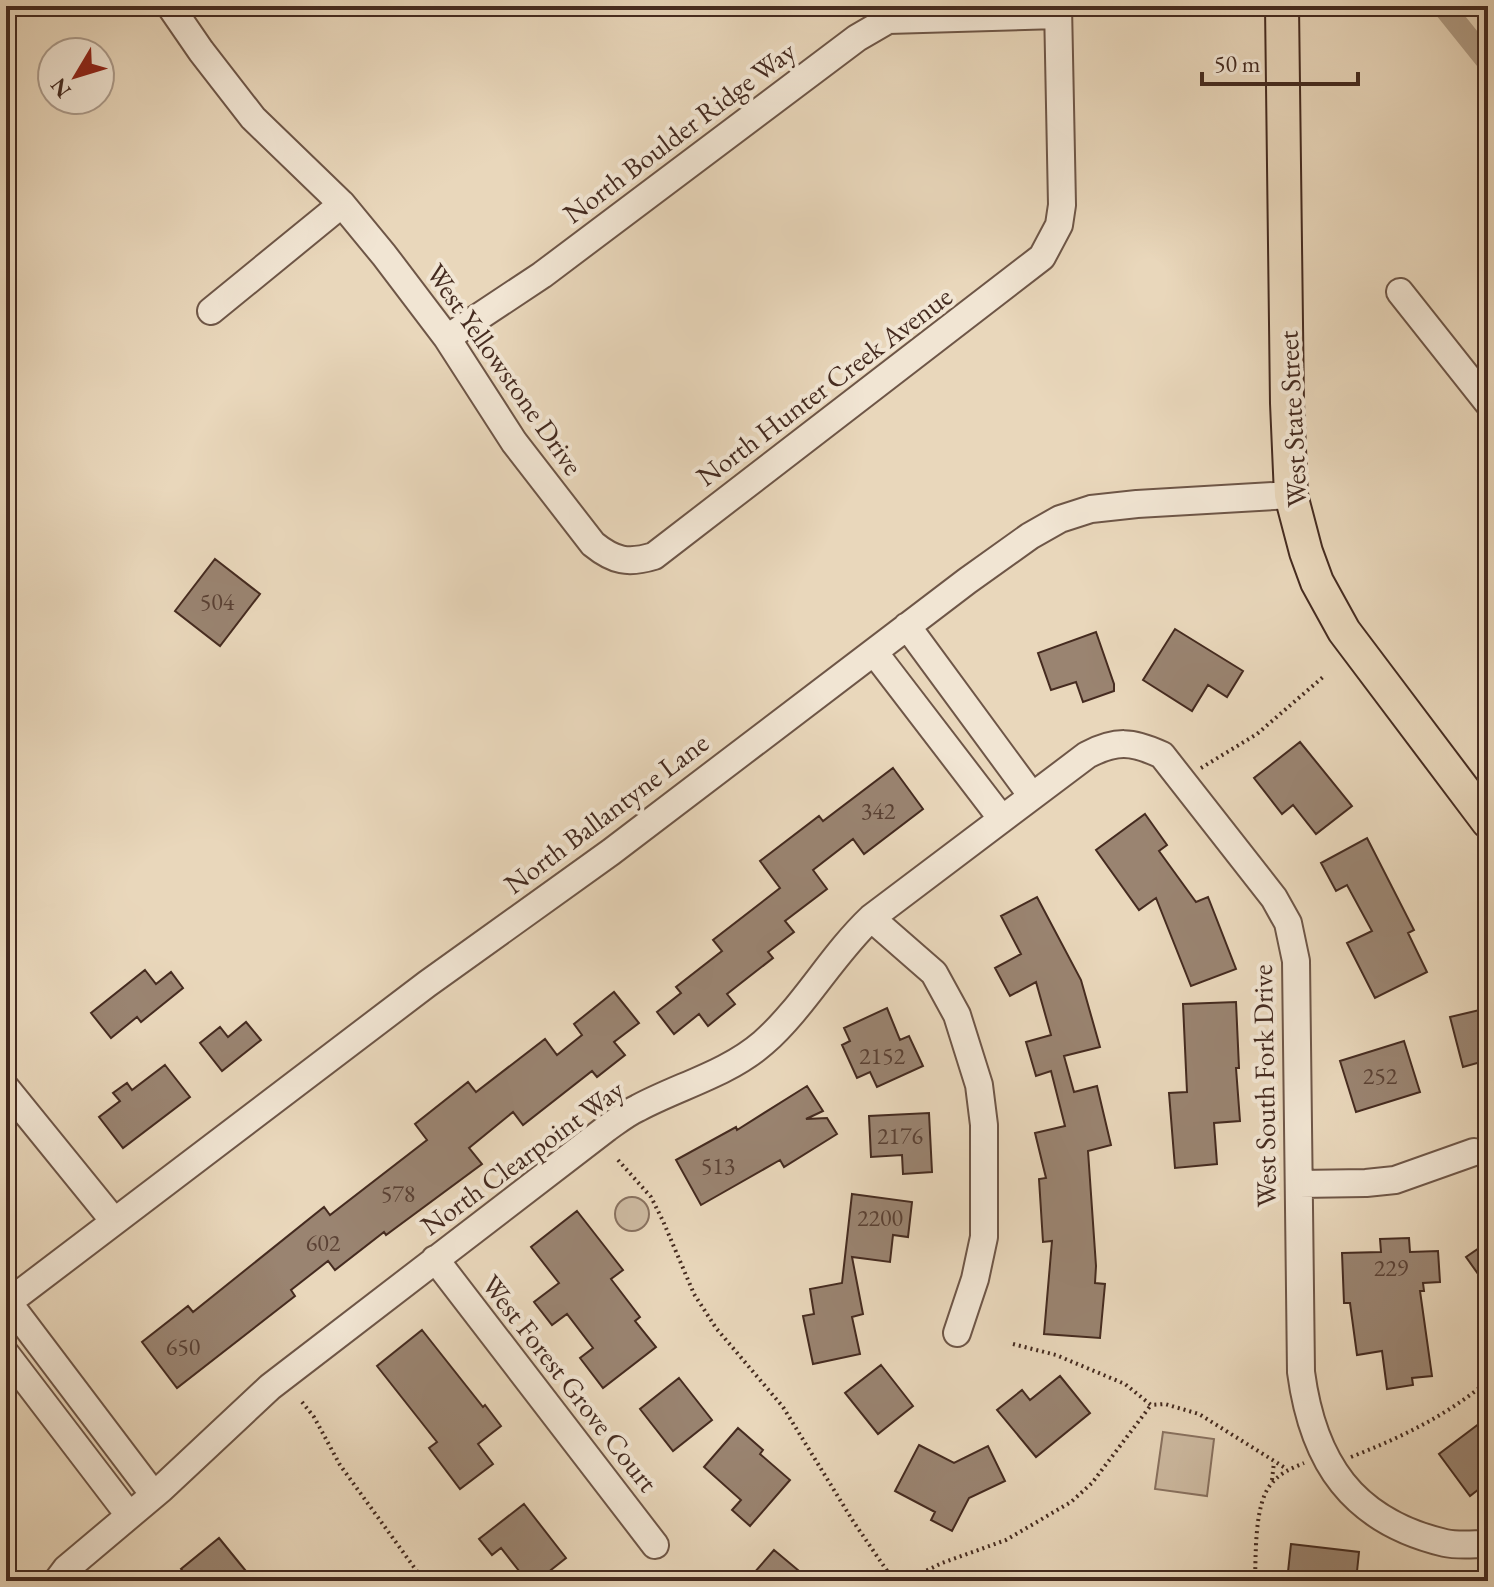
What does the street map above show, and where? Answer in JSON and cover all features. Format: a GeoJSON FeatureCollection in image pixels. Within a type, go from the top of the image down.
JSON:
{"type":"FeatureCollection","features":[{"type":"Feature","properties":{"kind":"main road","name":"West State Street"},"geometry":{"type":"LineString","coordinates":[[1282,6],[1291,495],[1317,582],[1344,631],[1485,814]]}},
{"type":"Feature","properties":{"kind":"street","name":"West Yellowstone Drive"},"geometry":{"type":"LineString","coordinates":[[170,6],[253,118],[342,204],[384,255],[447,338],[514,442],[593,544],[608,556],[624,562]]}},
{"type":"Feature","properties":{"kind":"street","name":"North Boulder Ridge Way"},"geometry":{"type":"LineString","coordinates":[[447,338],[542,275],[886,13],[1058,11]]}},
{"type":"Feature","properties":{"kind":"street","name":"North Hunter Creek Avenue"},"geometry":{"type":"LineString","coordinates":[[624,562],[654,556],[1030,269],[1052,242],[1062,205],[1058,11]]}},
{"type":"Feature","properties":{"kind":"street"},"geometry":{"type":"LineString","coordinates":[[211,311],[342,204]]}},
{"type":"Feature","properties":{"kind":"street"},"geometry":{"type":"LineString","coordinates":[[1400,292],[1488,403]]}},
{"type":"Feature","properties":{"kind":"street","name":"North Ballantyne Lane"},"geometry":{"type":"LineString","coordinates":[[7,1303],[427,984],[611,852],[1030,536],[1060,519],[1091,509],[1291,495]]}},
{"type":"Feature","properties":{"kind":"street"},"geometry":{"type":"LineString","coordinates":[[907,626],[1032,796]]}},
{"type":"Feature","properties":{"kind":"street"},"geometry":{"type":"LineString","coordinates":[[874,652],[1002,819]]}},
{"type":"Feature","properties":{"kind":"street","name":"North Clearpoint Way"},"geometry":{"type":"LineString","coordinates":[[57,1581],[66,1569],[154,1495],[270,1387],[607,1128],[637,1108],[738,1061],[762,1043],[782,1024],[853,935],[871,918],[1087,755],[1109,744]]}},
{"type":"Feature","properties":{"kind":"street","name":"West South Fork Drive"},"geometry":{"type":"LineString","coordinates":[[1109,744],[1140,745],[1162,755],[1274,898],[1288,923],[1296,961],[1301,1372],[1306,1411],[1325,1462],[1356,1499],[1397,1527],[1447,1544],[1488,1544]]}},
{"type":"Feature","properties":{"kind":"street"},"geometry":{"type":"LineString","coordinates":[[871,918],[934,973],[962,1026],[979,1085],[984,1125],[984,1237],[975,1279],[957,1333]]}},
{"type":"Feature","properties":{"kind":"street"},"geometry":{"type":"LineString","coordinates":[[6,1088],[114,1221]]}},
{"type":"Feature","properties":{"kind":"street"},"geometry":{"type":"LineString","coordinates":[[1299,1184],[1395,1180],[1474,1152]]}},
{"type":"Feature","properties":{"kind":"street","name":"West Forest Grove Court"},"geometry":{"type":"LineString","coordinates":[[435,1259],[655,1545]]}},
{"type":"Feature","properties":{"kind":"street"},"geometry":{"type":"LineString","coordinates":[[7,1303],[154,1495]]}},
{"type":"Feature","properties":{"kind":"street"},"geometry":{"type":"LineString","coordinates":[[6,1354],[129,1515]]}},
{"type":"Feature","properties":{"kind":"path"},"geometry":{"type":"LineString","coordinates":[[1201,768],[1257,734],[1323,677]]}},
{"type":"Feature","properties":{"kind":"path"},"geometry":{"type":"LineString","coordinates":[[618,1160],[651,1197],[694,1294],[708,1317],[783,1407],[894,1581]]}},
{"type":"Feature","properties":{"kind":"path"},"geometry":{"type":"LineString","coordinates":[[1013,1344],[1056,1355],[1114,1379],[1151,1405],[1165,1404],[1199,1414],[1287,1469]]}},
{"type":"Feature","properties":{"kind":"path"},"geometry":{"type":"LineString","coordinates":[[1255,1581],[1263,1496],[1287,1469],[1325,1462],[1402,1437],[1465,1401],[1488,1381]]}},
{"type":"Feature","properties":{"kind":"path"},"geometry":{"type":"LineString","coordinates":[[302,1402],[314,1417],[340,1465],[424,1581]]}},
{"type":"Feature","properties":{"kind":"path"},"geometry":{"type":"LineString","coordinates":[[905,1581],[942,1563],[1006,1540],[1071,1502],[1092,1483],[1151,1405]]}},
{"type":"Feature","properties":{"kind":"path"},"geometry":{"type":"LineString","coordinates":[[1272,1483],[1274,1462]]}},
{"type":"Feature","properties":{"kind":"shaded area"},"geometry":{"type":"Polygon","coordinates":[[[632,1197],[644,1202],[649,1214],[644,1226],[632,1231],[620,1226],[615,1214],[620,1202],[632,1197]]]}},
{"type":"Feature","properties":{"kind":"shaded area"},"geometry":{"type":"Polygon","coordinates":[[[1163,1432],[1214,1439],[1207,1496],[1155,1489],[1163,1432]]]}},
{"type":"Feature","properties":{"kind":"building"},"geometry":{"type":"Polygon","coordinates":[[[215,559],[260,594],[220,646],[175,611],[215,559]]]}},
{"type":"Feature","properties":{"kind":"building"},"geometry":{"type":"Polygon","coordinates":[[[1175,629],[1243,671],[1227,697],[1208,685],[1192,711],[1143,680],[1175,629]]]}},
{"type":"Feature","properties":{"kind":"building"},"geometry":{"type":"Polygon","coordinates":[[[1096,632],[1114,691],[1083,702],[1076,682],[1051,690],[1038,653],[1096,632]]]}},
{"type":"Feature","properties":{"kind":"building"},"geometry":{"type":"Polygon","coordinates":[[[1300,742],[1352,806],[1316,834],[1293,805],[1282,814],[1254,778],[1300,742]]]}},
{"type":"Feature","properties":{"kind":"building"},"geometry":{"type":"Polygon","coordinates":[[[893,768],[923,809],[864,854],[853,839],[813,870],[827,889],[785,921],[794,932],[768,952],[773,958],[727,994],[735,1004],[708,1026],[699,1014],[674,1034],[657,1012],[681,993],[676,987],[722,951],[713,940],[780,888],[760,861],[819,816],[823,821],[893,768]]]}},
{"type":"Feature","properties":{"kind":"building"},"geometry":{"type":"Polygon","coordinates":[[[1145,814],[1167,845],[1159,851],[1196,902],[1208,897],[1236,969],[1191,986],[1156,898],[1139,910],[1096,850],[1145,814]]]}},
{"type":"Feature","properties":{"kind":"building"},"geometry":{"type":"Polygon","coordinates":[[[1367,838],[1414,930],[1408,933],[1427,972],[1375,998],[1347,943],[1372,931],[1347,885],[1336,891],[1321,863],[1367,838]]]}},
{"type":"Feature","properties":{"kind":"building"},"geometry":{"type":"Polygon","coordinates":[[[1037,897],[1081,980],[1100,1047],[1064,1056],[1074,1092],[1097,1086],[1111,1145],[1088,1151],[1095,1283],[1105,1284],[1100,1338],[1044,1334],[1052,1241],[1043,1242],[1039,1179],[1046,1178],[1035,1133],[1065,1126],[1051,1071],[1036,1076],[1026,1042],[1051,1035],[1036,982],[1010,996],[995,968],[1021,954],[1001,916],[1037,897]]]}},
{"type":"Feature","properties":{"kind":"building"},"geometry":{"type":"Polygon","coordinates":[[[145,970],[156,984],[171,972],[183,988],[141,1022],[137,1017],[111,1038],[91,1013],[145,970]]]}},
{"type":"Feature","properties":{"kind":"building"},"geometry":{"type":"Polygon","coordinates":[[[614,992],[639,1023],[614,1042],[625,1055],[597,1077],[592,1071],[523,1125],[513,1112],[469,1148],[482,1164],[335,1270],[328,1261],[291,1290],[295,1296],[177,1388],[142,1342],[188,1306],[193,1312],[324,1207],[330,1215],[427,1140],[415,1124],[468,1082],[476,1092],[545,1039],[557,1055],[582,1035],[574,1024],[614,992]]]}},
{"type":"Feature","properties":{"kind":"building"},"geometry":{"type":"Polygon","coordinates":[[[1236,1002],[1240,1121],[1214,1123],[1217,1164],[1175,1168],[1169,1093],[1187,1092],[1183,1004],[1236,1002]]]}},
{"type":"Feature","properties":{"kind":"building"},"geometry":{"type":"Polygon","coordinates":[[[887,1008],[900,1040],[909,1036],[923,1066],[877,1087],[870,1072],[857,1078],[842,1045],[850,1041],[844,1028],[887,1008]]]}},
{"type":"Feature","properties":{"kind":"building"},"geometry":{"type":"Polygon","coordinates":[[[1488,1008],[1488,1060],[1463,1067],[1450,1017],[1488,1008]]]}},
{"type":"Feature","properties":{"kind":"building"},"geometry":{"type":"Polygon","coordinates":[[[246,1022],[261,1040],[222,1071],[200,1043],[220,1027],[228,1037],[246,1022]]]}},
{"type":"Feature","properties":{"kind":"building"},"geometry":{"type":"Polygon","coordinates":[[[1404,1041],[1420,1092],[1356,1112],[1340,1061],[1404,1041]]]}},
{"type":"Feature","properties":{"kind":"building"},"geometry":{"type":"Polygon","coordinates":[[[165,1065],[190,1097],[123,1148],[99,1117],[120,1101],[113,1093],[127,1083],[132,1090],[165,1065]]]}},
{"type":"Feature","properties":{"kind":"building"},"geometry":{"type":"Polygon","coordinates":[[[807,1086],[823,1111],[806,1119],[827,1118],[837,1134],[784,1167],[780,1160],[701,1205],[676,1160],[736,1127],[737,1130],[807,1086]]]}},
{"type":"Feature","properties":{"kind":"building"},"geometry":{"type":"Polygon","coordinates":[[[929,1113],[932,1172],[903,1174],[902,1155],[871,1157],[869,1116],[929,1113]]]}},
{"type":"Feature","properties":{"kind":"building"},"geometry":{"type":"Polygon","coordinates":[[[852,1194],[912,1202],[908,1237],[893,1235],[890,1262],[852,1257],[863,1314],[852,1317],[860,1354],[813,1364],[803,1316],[814,1314],[810,1289],[842,1283],[852,1194]]]}},
{"type":"Feature","properties":{"kind":"building"},"geometry":{"type":"Polygon","coordinates":[[[577,1211],[623,1270],[611,1279],[640,1317],[635,1321],[656,1347],[603,1388],[580,1358],[593,1348],[567,1314],[552,1325],[534,1302],[559,1283],[531,1247],[577,1211]]]}},
{"type":"Feature","properties":{"kind":"building"},"geometry":{"type":"Polygon","coordinates":[[[1409,1238],[1410,1252],[1438,1251],[1440,1282],[1423,1283],[1424,1291],[1420,1291],[1432,1376],[1412,1378],[1413,1385],[1387,1389],[1382,1351],[1357,1355],[1350,1303],[1344,1303],[1342,1253],[1381,1252],[1380,1239],[1409,1238]]]}},
{"type":"Feature","properties":{"kind":"building"},"geometry":{"type":"Polygon","coordinates":[[[1488,1242],[1488,1288],[1466,1257],[1488,1242]]]}},
{"type":"Feature","properties":{"kind":"building"},"geometry":{"type":"Polygon","coordinates":[[[422,1330],[501,1426],[478,1444],[493,1464],[460,1489],[429,1448],[437,1442],[377,1366],[422,1330]]]}},
{"type":"Feature","properties":{"kind":"building"},"geometry":{"type":"Polygon","coordinates":[[[881,1365],[913,1406],[878,1434],[845,1393],[881,1365]]]}},
{"type":"Feature","properties":{"kind":"building"},"geometry":{"type":"Polygon","coordinates":[[[1060,1376],[1090,1413],[1036,1457],[997,1410],[1022,1390],[1030,1400],[1060,1376]]]}},
{"type":"Feature","properties":{"kind":"building"},"geometry":{"type":"Polygon","coordinates":[[[679,1378],[712,1420],[673,1451],[640,1409],[679,1378]]]}},
{"type":"Feature","properties":{"kind":"building"},"geometry":{"type":"Polygon","coordinates":[[[1488,1417],[1488,1482],[1470,1496],[1439,1454],[1488,1417]]]}},
{"type":"Feature","properties":{"kind":"building"},"geometry":{"type":"Polygon","coordinates":[[[738,1428],[763,1450],[760,1454],[790,1480],[750,1526],[732,1510],[741,1500],[704,1467],[738,1428]]]}},
{"type":"Feature","properties":{"kind":"building"},"geometry":{"type":"Polygon","coordinates":[[[919,1445],[954,1463],[988,1446],[1005,1481],[969,1498],[952,1531],[931,1520],[935,1512],[895,1491],[919,1445]]]}},
{"type":"Feature","properties":{"kind":"building"},"geometry":{"type":"Polygon","coordinates":[[[524,1504],[566,1558],[537,1581],[527,1581],[501,1548],[492,1555],[479,1539],[524,1504]]]}},
{"type":"Feature","properties":{"kind":"building"},"geometry":{"type":"Polygon","coordinates":[[[219,1538],[254,1581],[191,1581],[181,1569],[219,1538]]]}},
{"type":"Feature","properties":{"kind":"building"},"geometry":{"type":"Polygon","coordinates":[[[1291,1544],[1359,1552],[1356,1581],[1287,1581],[1291,1544]]]}},
{"type":"Feature","properties":{"kind":"building"},"geometry":{"type":"Polygon","coordinates":[[[774,1550],[811,1581],[747,1581],[774,1550]]]}},
{"type":"Feature","properties":{"kind":"waterway"},"geometry":{"type":"LineString","coordinates":[[1443,6],[1488,62]]}}]}
